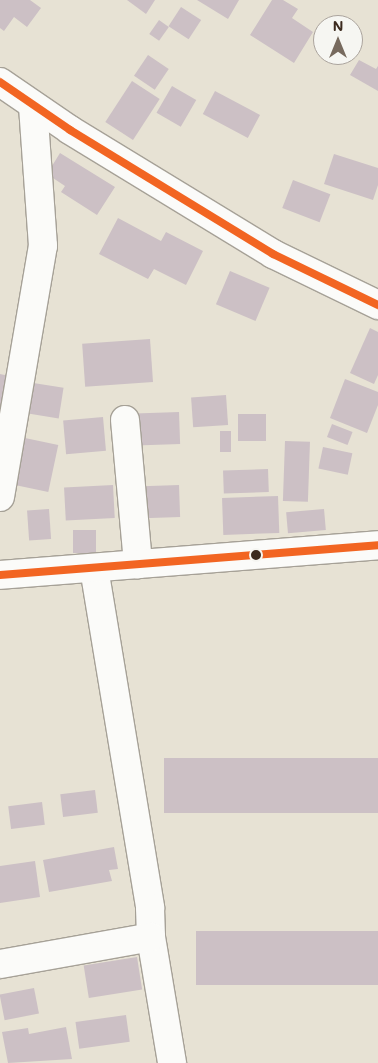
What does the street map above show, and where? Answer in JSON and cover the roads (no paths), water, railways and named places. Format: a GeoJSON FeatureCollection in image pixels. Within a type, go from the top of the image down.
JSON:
{"type":"FeatureCollection","features":[{"type":"Feature","properties":{"kind":"street"},"geometry":{"type":"LineString","coordinates":[[0,82],[33,105],[273,254],[378,305]]}},
{"type":"Feature","properties":{"kind":"street"},"geometry":{"type":"LineString","coordinates":[[0,497],[43,246],[33,105]]}},
{"type":"Feature","properties":{"kind":"street"},"geometry":{"type":"LineString","coordinates":[[125,420],[138,564]]}},
{"type":"Feature","properties":{"kind":"street"},"geometry":{"type":"LineString","coordinates":[[0,575],[378,545]]}},
{"type":"Feature","properties":{"kind":"street"},"geometry":{"type":"LineString","coordinates":[[94,568],[150,908],[151,937],[172,1063]]}},
{"type":"Feature","properties":{"kind":"street"},"geometry":{"type":"LineString","coordinates":[[0,964],[151,937]]}}]}
